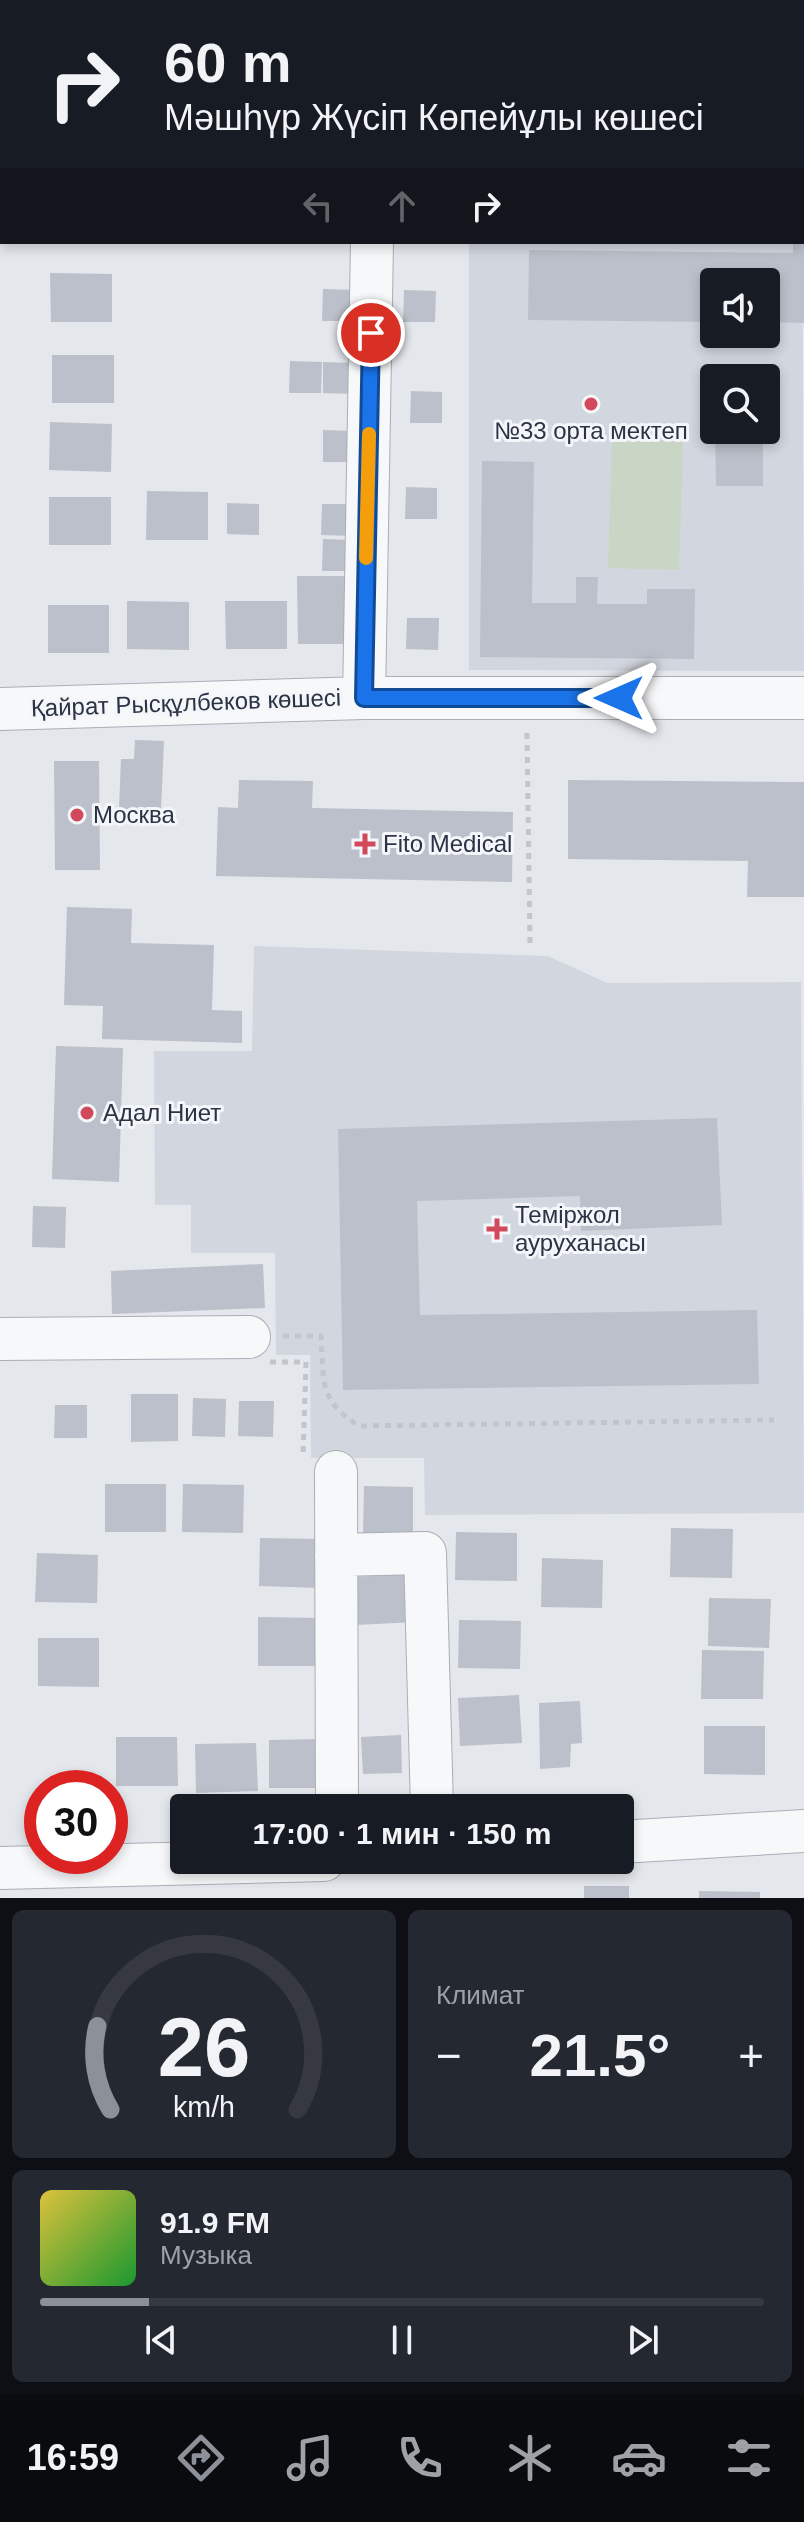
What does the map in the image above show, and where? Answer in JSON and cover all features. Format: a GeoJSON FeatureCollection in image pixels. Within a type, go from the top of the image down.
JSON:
{"type":"FeatureCollection","features":[{"type":"Feature","properties":{"kind":"street"},"geometry":{"type":"LineString","coordinates":[[364,698],[372,244]]}},
{"type":"Feature","properties":{"kind":"street","name":"Қайрат Рысқұлбеков көшесі"},"geometry":{"type":"LineString","coordinates":[[0,709],[364,698],[804,698]]}},
{"type":"Feature","properties":{"kind":"street"},"geometry":{"type":"LineString","coordinates":[[0,1339],[257,1336]]}},
{"type":"Feature","properties":{"kind":"street"},"geometry":{"type":"LineString","coordinates":[[336,1472],[337,1794]]}},
{"type":"Feature","properties":{"kind":"street"},"geometry":{"type":"LineString","coordinates":[[336,1555],[425,1553],[432,1794]]}},
{"type":"Feature","properties":{"kind":"street"},"geometry":{"type":"LineString","coordinates":[[634,1841],[804,1831]]}},
{"type":"Feature","properties":{"kind":"street"},"geometry":{"type":"LineString","coordinates":[[0,1868],[170,1864]]}},
{"type":"Feature","properties":{"kind":"path"},"geometry":{"type":"LineString","coordinates":[[526,698],[530,944]]}},
{"type":"Feature","properties":{"kind":"path"},"geometry":{"type":"LineString","coordinates":[[336,1472],[303,1460],[306,1362],[267,1361],[257,1336],[321,1336],[327,1394],[335,1411],[359,1426],[774,1420]]}},
{"type":"Feature","properties":{"kind":"shaded area","name":"№33 орта мектеп"},"geometry":{"type":"Polygon","coordinates":[[[469,244],[802,244],[804,671],[469,670],[469,244]]]}},
{"type":"Feature","properties":{"kind":"shaded area","name":"Теміржол ауруханасы"},"geometry":{"type":"Polygon","coordinates":[[[254,946],[548,956],[607,983],[801,982],[804,1513],[425,1515],[424,1458],[311,1458],[310,1355],[276,1355],[275,1253],[191,1253],[191,1205],[155,1205],[154,1051],[252,1051],[254,946]]]}},
{"type":"Feature","properties":{"kind":"green space"},"geometry":{"type":"Polygon","coordinates":[[[612,439],[683,441],[679,570],[608,568],[612,439]]]}},
{"type":"Feature","properties":{"kind":"building"},"geometry":{"type":"Polygon","coordinates":[[[793,244],[804,244],[804,323],[780,322],[780,268],[700,268],[700,322],[528,320],[529,250],[793,253],[793,244]]]}},
{"type":"Feature","properties":{"kind":"building"},"geometry":{"type":"Polygon","coordinates":[[[50,273],[112,274],[112,322],[51,322],[50,273]]]}},
{"type":"Feature","properties":{"kind":"building"},"geometry":{"type":"Polygon","coordinates":[[[323,289],[355,290],[355,321],[322,321],[323,289]]]}},
{"type":"Feature","properties":{"kind":"building"},"geometry":{"type":"Polygon","coordinates":[[[404,290],[436,291],[435,322],[403,322],[404,290]]]}},
{"type":"Feature","properties":{"kind":"building"},"geometry":{"type":"Polygon","coordinates":[[[52,355],[114,355],[114,403],[52,403],[52,355]]]}},
{"type":"Feature","properties":{"kind":"building"},"geometry":{"type":"Polygon","coordinates":[[[290,361],[322,362],[321,393],[289,393],[290,361]]]}},
{"type":"Feature","properties":{"kind":"building"},"geometry":{"type":"Polygon","coordinates":[[[323,362],[355,363],[354,394],[323,393],[323,362]]]}},
{"type":"Feature","properties":{"kind":"building"},"geometry":{"type":"Polygon","coordinates":[[[411,391],[442,392],[442,423],[410,423],[411,391]]]}},
{"type":"Feature","properties":{"kind":"building"},"geometry":{"type":"Polygon","coordinates":[[[50,422],[112,424],[111,472],[49,470],[50,422]]]}},
{"type":"Feature","properties":{"kind":"building"},"geometry":{"type":"Polygon","coordinates":[[[323,430],[355,431],[355,462],[323,462],[323,430]]]}},
{"type":"Feature","properties":{"kind":"building"},"geometry":{"type":"Polygon","coordinates":[[[715,444],[763,444],[763,486],[716,486],[715,444]]]}},
{"type":"Feature","properties":{"kind":"building"},"geometry":{"type":"Polygon","coordinates":[[[482,461],[534,462],[532,603],[576,603],[576,577],[598,577],[597,604],[647,604],[647,589],[695,589],[694,659],[480,657],[482,461]]]}},
{"type":"Feature","properties":{"kind":"building"},"geometry":{"type":"Polygon","coordinates":[[[406,487],[437,488],[437,519],[405,519],[406,487]]]}},
{"type":"Feature","properties":{"kind":"building"},"geometry":{"type":"Polygon","coordinates":[[[147,491],[208,492],[208,540],[146,540],[147,491]]]}},
{"type":"Feature","properties":{"kind":"building"},"geometry":{"type":"Polygon","coordinates":[[[49,497],[111,497],[111,545],[49,545],[49,497]]]}},
{"type":"Feature","properties":{"kind":"building"},"geometry":{"type":"Polygon","coordinates":[[[227,503],[259,504],[259,535],[227,534],[227,503]]]}},
{"type":"Feature","properties":{"kind":"building"},"geometry":{"type":"Polygon","coordinates":[[[322,504],[353,504],[353,536],[321,535],[322,504]]]}},
{"type":"Feature","properties":{"kind":"building"},"geometry":{"type":"Polygon","coordinates":[[[323,539],[355,540],[354,571],[322,571],[323,539]]]}},
{"type":"Feature","properties":{"kind":"building"},"geometry":{"type":"Polygon","coordinates":[[[297,576],[359,576],[359,644],[298,644],[297,576]]]}},
{"type":"Feature","properties":{"kind":"building"},"geometry":{"type":"Polygon","coordinates":[[[127,601],[189,602],[189,650],[127,649],[127,601]]]}},
{"type":"Feature","properties":{"kind":"building"},"geometry":{"type":"Polygon","coordinates":[[[225,601],[287,601],[287,649],[226,649],[225,601]]]}},
{"type":"Feature","properties":{"kind":"building"},"geometry":{"type":"Polygon","coordinates":[[[48,605],[109,605],[109,653],[48,653],[48,605]]]}},
{"type":"Feature","properties":{"kind":"building"},"geometry":{"type":"Polygon","coordinates":[[[407,618],[439,618],[438,650],[406,649],[407,618]]]}},
{"type":"Feature","properties":{"kind":"building"},"geometry":{"type":"Polygon","coordinates":[[[135,740],[164,741],[161,811],[119,809],[121,759],[134,759],[135,740]]]}},
{"type":"Feature","properties":{"kind":"building","name":"Москва"},"geometry":{"type":"Polygon","coordinates":[[[54,761],[99,761],[100,870],[55,870],[54,761]]]}},
{"type":"Feature","properties":{"kind":"building","name":"Fito Medical"},"geometry":{"type":"Polygon","coordinates":[[[239,780],[313,781],[312,808],[513,812],[512,882],[216,876],[218,807],[238,808],[239,780]]]}},
{"type":"Feature","properties":{"kind":"building"},"geometry":{"type":"Polygon","coordinates":[[[568,780],[804,782],[804,897],[747,897],[748,861],[568,859],[568,780]]]}},
{"type":"Feature","properties":{"kind":"building"},"geometry":{"type":"Polygon","coordinates":[[[67,907],[132,909],[131,943],[214,945],[212,1010],[242,1011],[242,1043],[102,1039],[103,1006],[64,1005],[67,907]]]}},
{"type":"Feature","properties":{"kind":"building","name":"Адал Ниет"},"geometry":{"type":"Polygon","coordinates":[[[56,1046],[123,1048],[119,1182],[52,1179],[56,1046]]]}},
{"type":"Feature","properties":{"kind":"building"},"geometry":{"type":"Polygon","coordinates":[[[717,1118],[722,1225],[581,1231],[580,1196],[417,1201],[420,1315],[757,1310],[759,1384],[343,1390],[338,1129],[717,1118]]]}},
{"type":"Feature","properties":{"kind":"building"},"geometry":{"type":"Polygon","coordinates":[[[33,1206],[66,1207],[65,1248],[32,1247],[33,1206]]]}},
{"type":"Feature","properties":{"kind":"building"},"geometry":{"type":"Polygon","coordinates":[[[263,1264],[265,1308],[112,1314],[111,1271],[263,1264]]]}},
{"type":"Feature","properties":{"kind":"building"},"geometry":{"type":"Polygon","coordinates":[[[131,1394],[178,1394],[178,1441],[131,1442],[131,1394]]]}},
{"type":"Feature","properties":{"kind":"building"},"geometry":{"type":"Polygon","coordinates":[[[193,1398],[226,1399],[225,1437],[192,1436],[193,1398]]]}},
{"type":"Feature","properties":{"kind":"building"},"geometry":{"type":"Polygon","coordinates":[[[239,1401],[274,1401],[273,1437],[238,1436],[239,1401]]]}},
{"type":"Feature","properties":{"kind":"building"},"geometry":{"type":"Polygon","coordinates":[[[55,1405],[87,1405],[87,1438],[54,1438],[55,1405]]]}},
{"type":"Feature","properties":{"kind":"building"},"geometry":{"type":"Polygon","coordinates":[[[105,1484],[166,1484],[166,1532],[105,1532],[105,1484]]]}},
{"type":"Feature","properties":{"kind":"building"},"geometry":{"type":"Polygon","coordinates":[[[183,1484],[244,1485],[243,1533],[182,1532],[183,1484]]]}},
{"type":"Feature","properties":{"kind":"building"},"geometry":{"type":"Polygon","coordinates":[[[364,1486],[413,1487],[413,1535],[363,1535],[364,1486]]]}},
{"type":"Feature","properties":{"kind":"building"},"geometry":{"type":"Polygon","coordinates":[[[671,1528],[733,1529],[732,1578],[670,1577],[671,1528]]]}},
{"type":"Feature","properties":{"kind":"building"},"geometry":{"type":"Polygon","coordinates":[[[456,1532],[517,1533],[517,1581],[455,1580],[456,1532]]]}},
{"type":"Feature","properties":{"kind":"building"},"geometry":{"type":"Polygon","coordinates":[[[260,1538],[321,1539],[321,1588],[259,1586],[260,1538]]]}},
{"type":"Feature","properties":{"kind":"building"},"geometry":{"type":"Polygon","coordinates":[[[37,1553],[98,1555],[97,1603],[35,1602],[37,1553]]]}},
{"type":"Feature","properties":{"kind":"building"},"geometry":{"type":"Polygon","coordinates":[[[542,1558],[603,1560],[602,1608],[541,1607],[542,1558]]]}},
{"type":"Feature","properties":{"kind":"building"},"geometry":{"type":"Polygon","coordinates":[[[414,1574],[416,1622],[355,1625],[353,1577],[414,1574]]]}},
{"type":"Feature","properties":{"kind":"building"},"geometry":{"type":"Polygon","coordinates":[[[709,1598],[771,1599],[769,1648],[708,1646],[709,1598]]]}},
{"type":"Feature","properties":{"kind":"building"},"geometry":{"type":"Polygon","coordinates":[[[258,1617],[320,1618],[319,1666],[258,1666],[258,1617]]]}},
{"type":"Feature","properties":{"kind":"building"},"geometry":{"type":"Polygon","coordinates":[[[459,1620],[521,1621],[520,1669],[458,1668],[459,1620]]]}},
{"type":"Feature","properties":{"kind":"building"},"geometry":{"type":"Polygon","coordinates":[[[38,1638],[99,1638],[99,1687],[38,1686],[38,1638]]]}},
{"type":"Feature","properties":{"kind":"building"},"geometry":{"type":"Polygon","coordinates":[[[702,1650],[764,1651],[763,1699],[701,1699],[702,1650]]]}},
{"type":"Feature","properties":{"kind":"building"},"geometry":{"type":"Polygon","coordinates":[[[519,1695],[522,1743],[460,1746],[458,1698],[519,1695]]]}},
{"type":"Feature","properties":{"kind":"building"},"geometry":{"type":"Polygon","coordinates":[[[580,1701],[582,1743],[571,1744],[570,1767],[540,1769],[539,1703],[580,1701]]]}},
{"type":"Feature","properties":{"kind":"building"},"geometry":{"type":"Polygon","coordinates":[[[704,1726],[765,1726],[765,1775],[704,1774],[704,1726]]]}},
{"type":"Feature","properties":{"kind":"building"},"geometry":{"type":"Polygon","coordinates":[[[401,1735],[402,1773],[363,1774],[361,1737],[401,1735]]]}},
{"type":"Feature","properties":{"kind":"building"},"geometry":{"type":"Polygon","coordinates":[[[116,1737],[177,1737],[178,1786],[128,1786],[128,1770],[116,1770],[116,1737]]]}},
{"type":"Feature","properties":{"kind":"building"},"geometry":{"type":"Polygon","coordinates":[[[320,1739],[320,1788],[269,1788],[269,1740],[320,1739]]]}},
{"type":"Feature","properties":{"kind":"building"},"geometry":{"type":"Polygon","coordinates":[[[256,1743],[258,1791],[196,1793],[195,1744],[256,1743]]]}},
{"type":"Feature","properties":{"kind":"building"},"geometry":{"type":"Polygon","coordinates":[[[584,1886],[629,1886],[629,1898],[584,1898],[584,1886]]]}},
{"type":"Feature","properties":{"kind":"building"},"geometry":{"type":"Polygon","coordinates":[[[699,1891],[760,1892],[760,1898],[699,1898],[699,1891]]]}},
{"type":"Feature","properties":{"kind":"slow traffic"},"geometry":{"type":"LineString","coordinates":[[366,558],[369,434]]}},
{"type":"Feature","properties":{"kind":"place","name":"№33 орта мектеп"},"geometry":{"type":"Point","coordinates":[591,404]}},
{"type":"Feature","properties":{"kind":"place","name":"Москва"},"geometry":{"type":"Point","coordinates":[77,815]}},
{"type":"Feature","properties":{"kind":"place","name":"Fito Medical"},"geometry":{"type":"Point","coordinates":[365,844]}},
{"type":"Feature","properties":{"kind":"place","name":"Адал Ниет"},"geometry":{"type":"Point","coordinates":[87,1113]}},
{"type":"Feature","properties":{"kind":"place","name":"Теміржол ауруханасы"},"geometry":{"type":"Point","coordinates":[497,1229]}},
{"type":"Feature","properties":{"kind":"route"},"geometry":{"type":"LineString","coordinates":[[371,333],[364,698],[619,698]]}}]}
